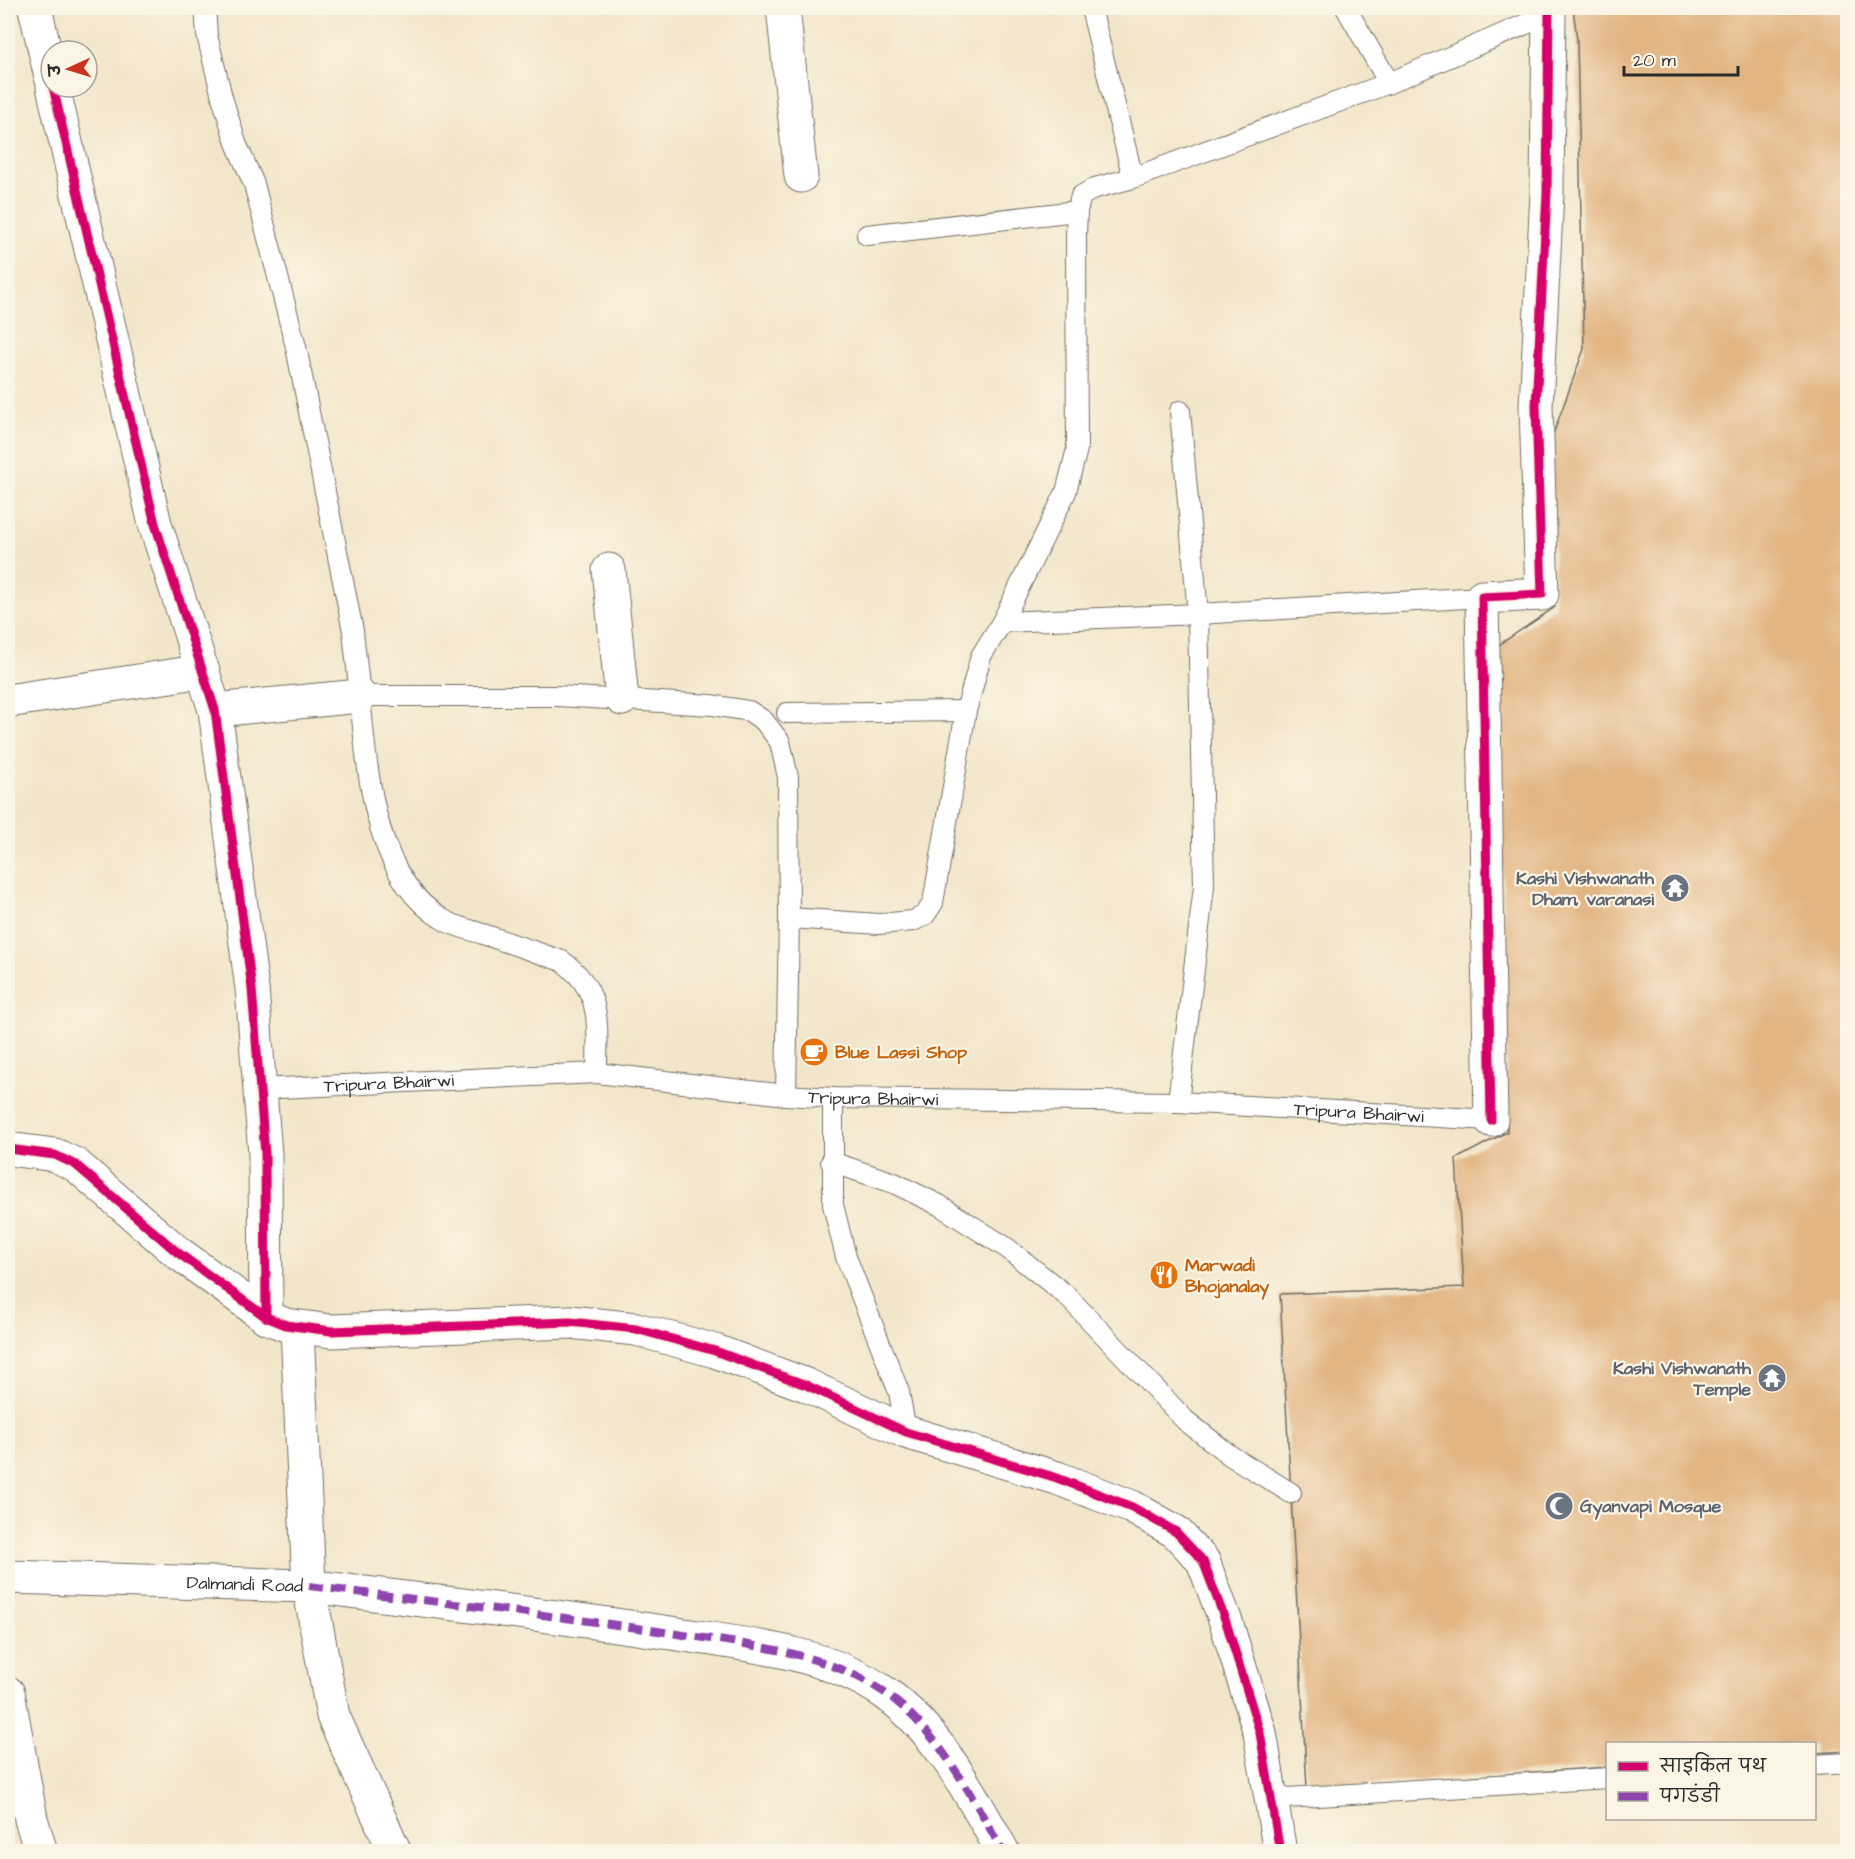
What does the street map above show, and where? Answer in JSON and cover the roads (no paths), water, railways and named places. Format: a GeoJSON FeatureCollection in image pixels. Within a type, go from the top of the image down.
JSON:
{"type":"FeatureCollection","features":[{"type":"Feature","properties":{"kind":"street"},"geometry":{"type":"LineString","coordinates":[[35,8],[42,39]]}},
{"type":"Feature","properties":{"kind":"street"},"geometry":{"type":"LineString","coordinates":[[783,8],[801,176]]}},
{"type":"Feature","properties":{"kind":"street"},"geometry":{"type":"LineString","coordinates":[[1491,1120],[1482,597],[1542,594],[1536,406],[1546,193],[1549,11]]}},
{"type":"Feature","properties":{"kind":"street"},"geometry":{"type":"LineString","coordinates":[[56,99],[154,524],[215,710],[252,989],[265,1154],[266,1317]]}},
{"type":"Feature","properties":{"kind":"street"},"geometry":{"type":"LineString","coordinates":[[609,570],[622,699]]}},
{"type":"Feature","properties":{"kind":"street"},"geometry":{"type":"LineString","coordinates":[[8,701],[203,671]]}},
{"type":"Feature","properties":{"kind":"street"},"geometry":{"type":"LineString","coordinates":[[215,710],[360,696]]}},
{"type":"Feature","properties":{"kind":"street"},"geometry":{"type":"LineString","coordinates":[[8,1149],[55,1155],[76,1165],[177,1252],[266,1317],[297,1328],[331,1331],[570,1322],[636,1329],[715,1351],[806,1385],[906,1432],[1057,1478],[1132,1507],[1176,1532],[1203,1562],[1226,1622],[1260,1733],[1280,1851]]}},
{"type":"Feature","properties":{"kind":"street"},"geometry":{"type":"LineString","coordinates":[[297,1328],[309,1586],[612,1624],[756,1647],[833,1664],[885,1694],[933,1738],[965,1785],[1003,1851]]}},
{"type":"Feature","properties":{"kind":"street","name":"Dalmandi Road"},"geometry":{"type":"LineString","coordinates":[[8,1577],[309,1586],[333,1716],[395,1851]]}},
{"type":"Feature","properties":{"kind":"street"},"geometry":{"type":"LineString","coordinates":[[8,1693],[30,1819],[41,1851]]}},
{"type":"Feature","properties":{"kind":"lane"},"geometry":{"type":"LineString","coordinates":[[205,8],[207,35],[222,97],[236,143],[254,184],[296,347],[353,631],[368,774],[384,839],[402,879],[424,906],[446,921],[562,962],[574,970],[591,990],[597,1016],[597,1073]]}},
{"type":"Feature","properties":{"kind":"lane"},"geometry":{"type":"LineString","coordinates":[[1091,8],[1133,178]]}},
{"type":"Feature","properties":{"kind":"lane"},"geometry":{"type":"LineString","coordinates":[[1346,8],[1389,83]]}},
{"type":"Feature","properties":{"kind":"lane"},"geometry":{"type":"LineString","coordinates":[[789,918],[879,924],[912,921],[925,915],[933,903],[966,711],[981,656],[1002,622],[1066,492],[1077,449],[1077,211],[1081,196],[1095,188],[1133,178],[1389,83],[1549,11]]}},
{"type":"Feature","properties":{"kind":"lane"},"geometry":{"type":"LineString","coordinates":[[867,235],[1077,211]]}},
{"type":"Feature","properties":{"kind":"lane"},"geometry":{"type":"LineString","coordinates":[[1178,1102],[1204,886],[1198,614],[1180,411]]}},
{"type":"Feature","properties":{"kind":"lane"},"geometry":{"type":"LineString","coordinates":[[1002,622],[1198,614],[1482,597]]}},
{"type":"Feature","properties":{"kind":"lane"},"geometry":{"type":"LineString","coordinates":[[360,696],[558,696],[622,699],[712,705],[749,711],[765,721],[780,742],[788,777],[789,918],[786,1095]]}},
{"type":"Feature","properties":{"kind":"lane"},"geometry":{"type":"LineString","coordinates":[[787,713],[966,711]]}},
{"type":"Feature","properties":{"kind":"lane","name":"Tripura Bhairwi"},"geometry":{"type":"LineString","coordinates":[[259,1089],[597,1073],[786,1095],[833,1098],[1178,1102],[1491,1120]]}},
{"type":"Feature","properties":{"kind":"lane"},"geometry":{"type":"LineString","coordinates":[[833,1098],[831,1162],[833,1205],[846,1257],[899,1392],[906,1432]]}},
{"type":"Feature","properties":{"kind":"lane"},"geometry":{"type":"LineString","coordinates":[[831,1162],[903,1187],[939,1205],[1006,1248],[1066,1296],[1185,1420],[1231,1456],[1291,1493]]}},
{"type":"Feature","properties":{"kind":"lane"},"geometry":{"type":"LineString","coordinates":[[1816,1765],[1848,1763]]}},
{"type":"Feature","properties":{"kind":"lane"},"geometry":{"type":"LineString","coordinates":[[1271,1799],[1606,1778]]}},
{"type":"Feature","properties":{"kind":"place","name":"Kashi Vishwanath Dham, varanasi"},"geometry":{"type":"Point","coordinates":[1675,888]}},
{"type":"Feature","properties":{"kind":"place","name":"Blue Lassi Shop"},"geometry":{"type":"Point","coordinates":[814,1052]}},
{"type":"Feature","properties":{"kind":"place","name":"Marwadi Bhojanalay"},"geometry":{"type":"Point","coordinates":[1164,1275]}},
{"type":"Feature","properties":{"kind":"place","name":"Kashi Vishwanath Temple"},"geometry":{"type":"Point","coordinates":[1772,1378]}},
{"type":"Feature","properties":{"kind":"place","name":"Gyanvapi Mosque"},"geometry":{"type":"Point","coordinates":[1559,1506]}}]}
